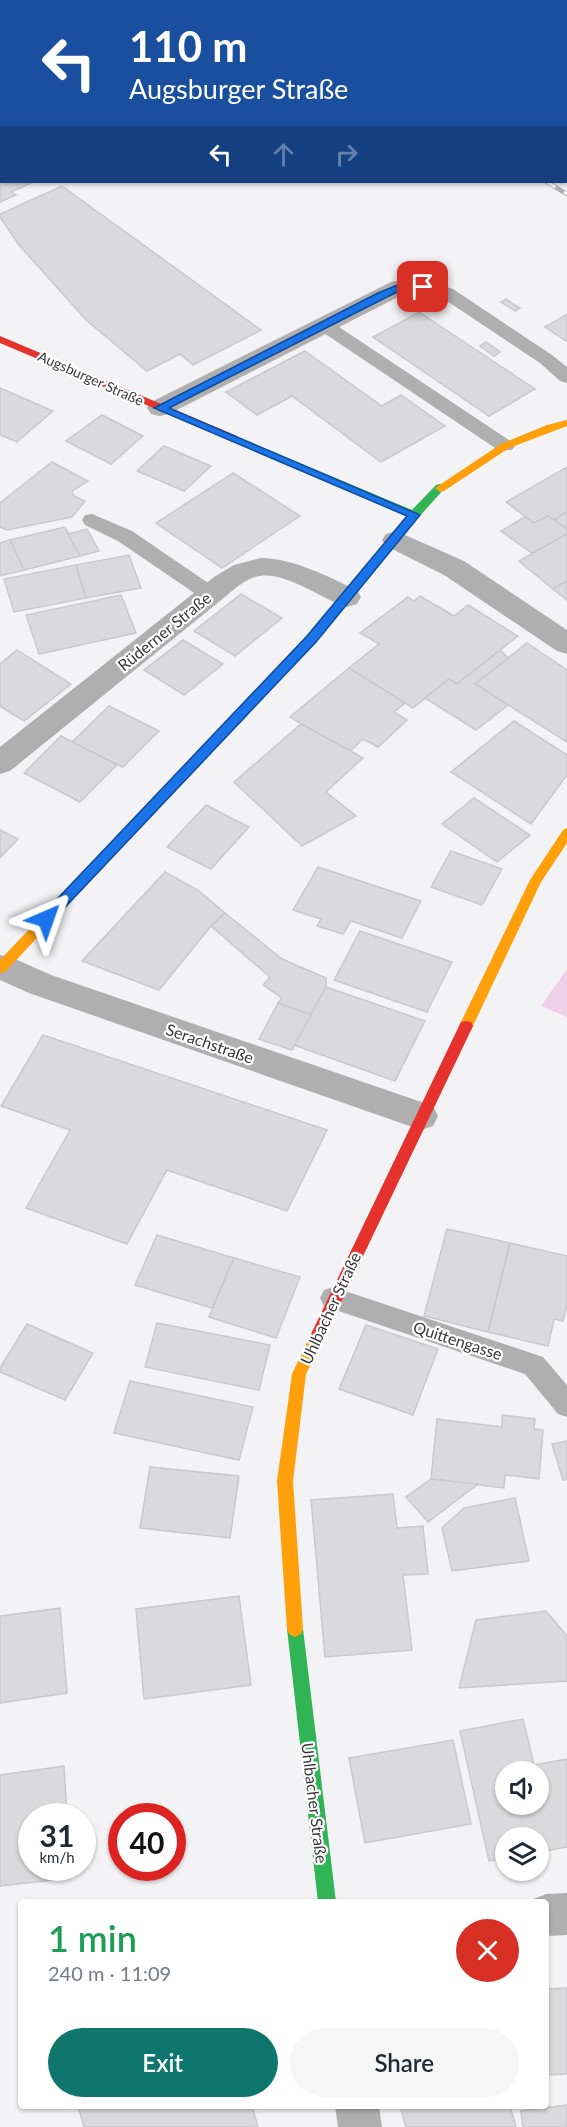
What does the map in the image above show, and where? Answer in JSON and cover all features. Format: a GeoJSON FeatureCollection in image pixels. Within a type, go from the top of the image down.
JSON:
{"type":"FeatureCollection","features":[{"type":"Feature","properties":{"kind":"street"},"geometry":{"type":"LineString","coordinates":[[160,408],[400,287],[433,288]]}},
{"type":"Feature","properties":{"kind":"street","name":"Augsburger Straße"},"geometry":{"type":"LineString","coordinates":[[0,339],[414,515]]}},
{"type":"Feature","properties":{"kind":"street"},"geometry":{"type":"LineString","coordinates":[[1,968],[280,673],[396,540],[414,515],[444,484],[505,446],[551,427],[567,423]]}},
{"type":"Feature","properties":{"kind":"street"},"geometry":{"type":"LineString","coordinates":[[486,456],[550,442]]}},
{"type":"Feature","properties":{"kind":"street"},"geometry":{"type":"LineString","coordinates":[[396,540],[454,568],[567,644]]}},
{"type":"Feature","properties":{"kind":"street","name":"Rüderner Straße"},"geometry":{"type":"LineString","coordinates":[[2,758],[210,594],[241,573],[250,569],[268,567],[288,571],[347,597]]}},
{"type":"Feature","properties":{"kind":"street","name":"Uhlbacher Straße"},"geometry":{"type":"LineString","coordinates":[[327,1899],[297,1654],[285,1481],[299,1374],[333,1298],[536,880],[567,833]]}},
{"type":"Feature","properties":{"kind":"street","name":"Serachstraße"},"geometry":{"type":"LineString","coordinates":[[1,968],[40,984],[421,1116]]}},
{"type":"Feature","properties":{"kind":"street"},"geometry":{"type":"LineString","coordinates":[[549,1915],[567,1914]]}},
{"type":"Feature","properties":{"kind":"street"},"geometry":{"type":"LineString","coordinates":[[357,2109],[360,2127]]}},
{"type":"Feature","properties":{"kind":"lane"},"geometry":{"type":"LineString","coordinates":[[433,288],[447,293],[546,359],[567,376]]}},
{"type":"Feature","properties":{"kind":"lane"},"geometry":{"type":"LineString","coordinates":[[324,325],[505,446]]}},
{"type":"Feature","properties":{"kind":"lane"},"geometry":{"type":"LineString","coordinates":[[92,520],[131,540],[210,594]]}},
{"type":"Feature","properties":{"kind":"lane","name":"Quittengasse"},"geometry":{"type":"LineString","coordinates":[[333,1298],[534,1365],[567,1405]]}},
{"type":"Feature","properties":{"kind":"shaded area"},"geometry":{"type":"Polygon","coordinates":[[[567,969],[567,1017],[541,1006],[567,969]]]}},
{"type":"Feature","properties":{"kind":"building"},"geometry":{"type":"Polygon","coordinates":[[[0,183],[31,183],[11,192],[16,195],[0,202],[0,183]]]}},
{"type":"Feature","properties":{"kind":"building"},"geometry":{"type":"Polygon","coordinates":[[[62,186],[261,330],[193,365],[180,354],[147,371],[86,320],[19,245],[0,217],[0,214],[62,186]]]}},
{"type":"Feature","properties":{"kind":"building"},"geometry":{"type":"Polygon","coordinates":[[[506,299],[520,308],[515,311],[501,302],[506,299]]]}},
{"type":"Feature","properties":{"kind":"building"},"geometry":{"type":"Polygon","coordinates":[[[419,312],[535,389],[489,416],[373,337],[419,312]]]}},
{"type":"Feature","properties":{"kind":"building"},"geometry":{"type":"Polygon","coordinates":[[[567,314],[567,340],[566,341],[545,327],[567,314]]]}},
{"type":"Feature","properties":{"kind":"building"},"geometry":{"type":"Polygon","coordinates":[[[486,342],[500,352],[494,356],[480,346],[486,342]]]}},
{"type":"Feature","properties":{"kind":"building"},"geometry":{"type":"Polygon","coordinates":[[[305,351],[382,406],[401,395],[445,426],[381,462],[292,396],[257,415],[226,392],[305,351]]]}},
{"type":"Feature","properties":{"kind":"building"},"geometry":{"type":"Polygon","coordinates":[[[0,388],[53,411],[17,442],[0,435],[0,388]]]}},
{"type":"Feature","properties":{"kind":"building"},"geometry":{"type":"Polygon","coordinates":[[[102,415],[143,436],[111,464],[66,441],[102,415]]]}},
{"type":"Feature","properties":{"kind":"building"},"geometry":{"type":"Polygon","coordinates":[[[164,446],[211,466],[184,491],[137,471],[164,446]]]}},
{"type":"Feature","properties":{"kind":"building"},"geometry":{"type":"Polygon","coordinates":[[[52,462],[88,481],[72,491],[74,496],[85,501],[72,517],[7,530],[0,527],[0,503],[52,462]]]}},
{"type":"Feature","properties":{"kind":"building"},"geometry":{"type":"Polygon","coordinates":[[[567,467],[567,512],[554,520],[548,516],[534,523],[506,502],[567,467]]]}},
{"type":"Feature","properties":{"kind":"building"},"geometry":{"type":"Polygon","coordinates":[[[233,473],[300,516],[222,568],[156,523],[233,473]]]}},
{"type":"Feature","properties":{"kind":"building"},"geometry":{"type":"Polygon","coordinates":[[[567,512],[567,529],[554,520],[567,512]]]}},
{"type":"Feature","properties":{"kind":"building"},"geometry":{"type":"Polygon","coordinates":[[[548,516],[567,529],[567,534],[532,553],[501,531],[525,517],[534,523],[548,516]]]}},
{"type":"Feature","properties":{"kind":"building"},"geometry":{"type":"Polygon","coordinates":[[[65,527],[80,556],[24,570],[10,540],[65,527]]]}},
{"type":"Feature","properties":{"kind":"building"},"geometry":{"type":"Polygon","coordinates":[[[87,529],[99,551],[80,556],[68,534],[87,529]]]}},
{"type":"Feature","properties":{"kind":"building"},"geometry":{"type":"Polygon","coordinates":[[[567,534],[567,581],[553,589],[519,561],[567,534]]]}},
{"type":"Feature","properties":{"kind":"building"},"geometry":{"type":"Polygon","coordinates":[[[10,540],[24,570],[0,576],[0,543],[10,540]]]}},
{"type":"Feature","properties":{"kind":"building"},"geometry":{"type":"Polygon","coordinates":[[[129,555],[141,588],[86,598],[76,565],[129,555]]]}},
{"type":"Feature","properties":{"kind":"building"},"geometry":{"type":"Polygon","coordinates":[[[76,565],[86,598],[14,612],[4,579],[76,565]]]}},
{"type":"Feature","properties":{"kind":"building"},"geometry":{"type":"Polygon","coordinates":[[[567,581],[567,600],[553,589],[567,581]]]}},
{"type":"Feature","properties":{"kind":"building"},"geometry":{"type":"Polygon","coordinates":[[[241,594],[282,618],[235,656],[194,631],[241,594]]]}},
{"type":"Feature","properties":{"kind":"building"},"geometry":{"type":"Polygon","coordinates":[[[121,595],[136,633],[39,654],[26,615],[121,595]]]}},
{"type":"Feature","properties":{"kind":"building"},"geometry":{"type":"Polygon","coordinates":[[[420,596],[454,616],[468,605],[518,636],[457,684],[449,679],[413,708],[349,668],[379,644],[360,633],[408,597],[414,601],[420,596]]]}},
{"type":"Feature","properties":{"kind":"building"},"geometry":{"type":"Polygon","coordinates":[[[183,640],[223,664],[184,695],[144,670],[183,640]]]}},
{"type":"Feature","properties":{"kind":"building"},"geometry":{"type":"Polygon","coordinates":[[[527,643],[567,670],[567,742],[475,684],[527,643]]]}},
{"type":"Feature","properties":{"kind":"building"},"geometry":{"type":"Polygon","coordinates":[[[17,650],[71,684],[24,721],[0,706],[0,664],[17,650]]]}},
{"type":"Feature","properties":{"kind":"building"},"geometry":{"type":"Polygon","coordinates":[[[500,650],[508,658],[475,684],[508,705],[476,730],[425,698],[449,679],[457,684],[500,650]]]}},
{"type":"Feature","properties":{"kind":"building"},"geometry":{"type":"Polygon","coordinates":[[[349,668],[405,703],[394,712],[407,720],[378,747],[363,739],[349,752],[290,717],[349,668]]]}},
{"type":"Feature","properties":{"kind":"building"},"geometry":{"type":"Polygon","coordinates":[[[109,706],[159,731],[123,767],[72,742],[109,706]]]}},
{"type":"Feature","properties":{"kind":"building"},"geometry":{"type":"Polygon","coordinates":[[[514,721],[567,755],[567,775],[531,824],[451,772],[514,721]]]}},
{"type":"Feature","properties":{"kind":"building"},"geometry":{"type":"Polygon","coordinates":[[[301,724],[363,758],[326,792],[356,816],[302,846],[234,782],[301,724]]]}},
{"type":"Feature","properties":{"kind":"building"},"geometry":{"type":"Polygon","coordinates":[[[61,736],[117,765],[80,802],[24,773],[61,736]]]}},
{"type":"Feature","properties":{"kind":"building"},"geometry":{"type":"Polygon","coordinates":[[[474,798],[530,835],[497,862],[442,824],[474,798]]]}},
{"type":"Feature","properties":{"kind":"building"},"geometry":{"type":"Polygon","coordinates":[[[206,805],[249,827],[211,869],[167,847],[206,805]]]}},
{"type":"Feature","properties":{"kind":"building"},"geometry":{"type":"Polygon","coordinates":[[[0,830],[18,839],[0,858],[0,830]]]}},
{"type":"Feature","properties":{"kind":"building"},"geometry":{"type":"Polygon","coordinates":[[[451,851],[502,869],[482,905],[431,887],[451,851]]]}},
{"type":"Feature","properties":{"kind":"building"},"geometry":{"type":"Polygon","coordinates":[[[318,867],[421,901],[402,938],[351,921],[343,934],[317,926],[321,919],[293,910],[318,867]]]}},
{"type":"Feature","properties":{"kind":"building"},"geometry":{"type":"Polygon","coordinates":[[[165,872],[198,890],[225,913],[211,926],[159,990],[82,961],[165,872]]]}},
{"type":"Feature","properties":{"kind":"building"},"geometry":{"type":"Polygon","coordinates":[[[225,913],[282,959],[326,978],[326,987],[311,1015],[278,1003],[282,998],[263,985],[270,977],[211,926],[225,913]]]}},
{"type":"Feature","properties":{"kind":"building"},"geometry":{"type":"Polygon","coordinates":[[[360,931],[452,962],[427,1012],[334,980],[360,931]]]}},
{"type":"Feature","properties":{"kind":"building"},"geometry":{"type":"Polygon","coordinates":[[[326,987],[425,1021],[395,1081],[294,1045],[326,987]]]}},
{"type":"Feature","properties":{"kind":"building"},"geometry":{"type":"Polygon","coordinates":[[[278,1003],[311,1015],[292,1050],[259,1039],[278,1003]]]}},
{"type":"Feature","properties":{"kind":"building"},"geometry":{"type":"Polygon","coordinates":[[[43,1035],[327,1130],[287,1211],[167,1170],[127,1244],[26,1208],[70,1130],[1,1106],[43,1035]]]}},
{"type":"Feature","properties":{"kind":"building"},"geometry":{"type":"Polygon","coordinates":[[[447,1229],[510,1243],[488,1332],[424,1316],[447,1229]]]}},
{"type":"Feature","properties":{"kind":"building"},"geometry":{"type":"Polygon","coordinates":[[[157,1235],[234,1258],[212,1308],[135,1285],[157,1235]]]}},
{"type":"Feature","properties":{"kind":"building"},"geometry":{"type":"Polygon","coordinates":[[[510,1243],[567,1256],[567,1305],[563,1321],[554,1319],[548,1346],[488,1332],[510,1243]]]}},
{"type":"Feature","properties":{"kind":"building"},"geometry":{"type":"Polygon","coordinates":[[[234,1258],[300,1277],[276,1338],[209,1317],[234,1258]]]}},
{"type":"Feature","properties":{"kind":"building"},"geometry":{"type":"Polygon","coordinates":[[[157,1323],[270,1345],[259,1390],[145,1367],[157,1323]]]}},
{"type":"Feature","properties":{"kind":"building"},"geometry":{"type":"Polygon","coordinates":[[[27,1324],[93,1353],[65,1400],[0,1372],[0,1368],[27,1324]]]}},
{"type":"Feature","properties":{"kind":"building"},"geometry":{"type":"Polygon","coordinates":[[[366,1325],[438,1349],[413,1415],[339,1389],[366,1325]]]}},
{"type":"Feature","properties":{"kind":"building"},"geometry":{"type":"Polygon","coordinates":[[[130,1381],[253,1407],[239,1460],[114,1433],[130,1381]]]}},
{"type":"Feature","properties":{"kind":"building"},"geometry":{"type":"Polygon","coordinates":[[[502,1415],[535,1419],[534,1429],[543,1430],[539,1479],[505,1475],[504,1488],[431,1479],[437,1419],[502,1427],[502,1415]]]}},
{"type":"Feature","properties":{"kind":"building"},"geometry":{"type":"Polygon","coordinates":[[[567,1441],[567,1479],[563,1480],[552,1444],[567,1441]]]}},
{"type":"Feature","properties":{"kind":"building"},"geometry":{"type":"Polygon","coordinates":[[[150,1467],[239,1476],[230,1538],[140,1528],[150,1467]]]}},
{"type":"Feature","properties":{"kind":"building"},"geometry":{"type":"Polygon","coordinates":[[[431,1479],[478,1484],[428,1522],[406,1497],[431,1479]]]}},
{"type":"Feature","properties":{"kind":"building"},"geometry":{"type":"Polygon","coordinates":[[[393,1494],[397,1528],[423,1526],[428,1574],[403,1575],[412,1650],[325,1657],[311,1500],[393,1494]]]}},
{"type":"Feature","properties":{"kind":"building"},"geometry":{"type":"Polygon","coordinates":[[[515,1498],[529,1561],[452,1571],[442,1528],[464,1508],[515,1498]]]}},
{"type":"Feature","properties":{"kind":"building"},"geometry":{"type":"Polygon","coordinates":[[[239,1596],[251,1685],[144,1699],[136,1609],[239,1596]]]}},
{"type":"Feature","properties":{"kind":"building"},"geometry":{"type":"Polygon","coordinates":[[[60,1608],[67,1693],[0,1703],[0,1616],[60,1608]]]}},
{"type":"Feature","properties":{"kind":"building"},"geometry":{"type":"Polygon","coordinates":[[[546,1611],[567,1636],[567,1681],[459,1688],[476,1620],[546,1611]]]}},
{"type":"Feature","properties":{"kind":"building"},"geometry":{"type":"Polygon","coordinates":[[[523,1719],[533,1761],[495,1761],[495,1815],[549,1815],[549,1762],[567,1759],[567,1847],[549,1850],[549,1827],[495,1827],[495,1860],[489,1861],[460,1731],[523,1719]]]}},
{"type":"Feature","properties":{"kind":"building"},"geometry":{"type":"Polygon","coordinates":[[[453,1740],[471,1824],[365,1843],[349,1758],[453,1740]]]}},
{"type":"Feature","properties":{"kind":"building"},"geometry":{"type":"Polygon","coordinates":[[[64,1766],[66,1803],[18,1803],[18,1881],[44,1881],[0,1886],[0,1775],[64,1766]]]}},
{"type":"Feature","properties":{"kind":"building"},"geometry":{"type":"Polygon","coordinates":[[[567,1988],[567,2074],[549,2075],[549,1989],[567,1988]]]}},
{"type":"Feature","properties":{"kind":"building"},"geometry":{"type":"Polygon","coordinates":[[[567,2105],[567,2127],[523,2127],[521,2111],[567,2105]]]}},
{"type":"Feature","properties":{"kind":"building"},"geometry":{"type":"Polygon","coordinates":[[[79,2109],[253,2109],[258,2127],[84,2127],[79,2109]]]}},
{"type":"Feature","properties":{"kind":"building"},"geometry":{"type":"Polygon","coordinates":[[[401,2109],[511,2109],[516,2127],[406,2127],[401,2109]]]}},
{"type":"Feature","properties":{"kind":"railway"},"geometry":{"type":"LineString","coordinates":[[549,183],[567,194]]}},
{"type":"Feature","properties":{"kind":"traffic: fast"},"geometry":{"type":"LineString","coordinates":[[233,438],[414,515]]}},
{"type":"Feature","properties":{"kind":"traffic: fast"},"geometry":{"type":"LineString","coordinates":[[221,735],[312,639],[414,515],[440,488]]}},
{"type":"Feature","properties":{"kind":"traffic: fast"},"geometry":{"type":"LineString","coordinates":[[295,1629],[327,1899]]}},
{"type":"Feature","properties":{"kind":"traffic: slow"},"geometry":{"type":"LineString","coordinates":[[440,488],[505,446],[551,427],[567,423]]}},
{"type":"Feature","properties":{"kind":"traffic: slow"},"geometry":{"type":"LineString","coordinates":[[0,968],[221,735]]}},
{"type":"Feature","properties":{"kind":"traffic: slow"},"geometry":{"type":"LineString","coordinates":[[466,1026],[536,880],[567,833]]}},
{"type":"Feature","properties":{"kind":"traffic: slow"},"geometry":{"type":"LineString","coordinates":[[295,1629],[285,1481],[299,1374],[317,1337]]}},
{"type":"Feature","properties":{"kind":"traffic: jam"},"geometry":{"type":"LineString","coordinates":[[0,339],[233,438]]}},
{"type":"Feature","properties":{"kind":"traffic: jam"},"geometry":{"type":"LineString","coordinates":[[317,1337],[466,1026]]}},
{"type":"Feature","properties":{"kind":"route"},"geometry":{"type":"LineString","coordinates":[[46,919],[312,639],[396,540],[414,515],[160,408],[400,287],[423,287]]}}]}
